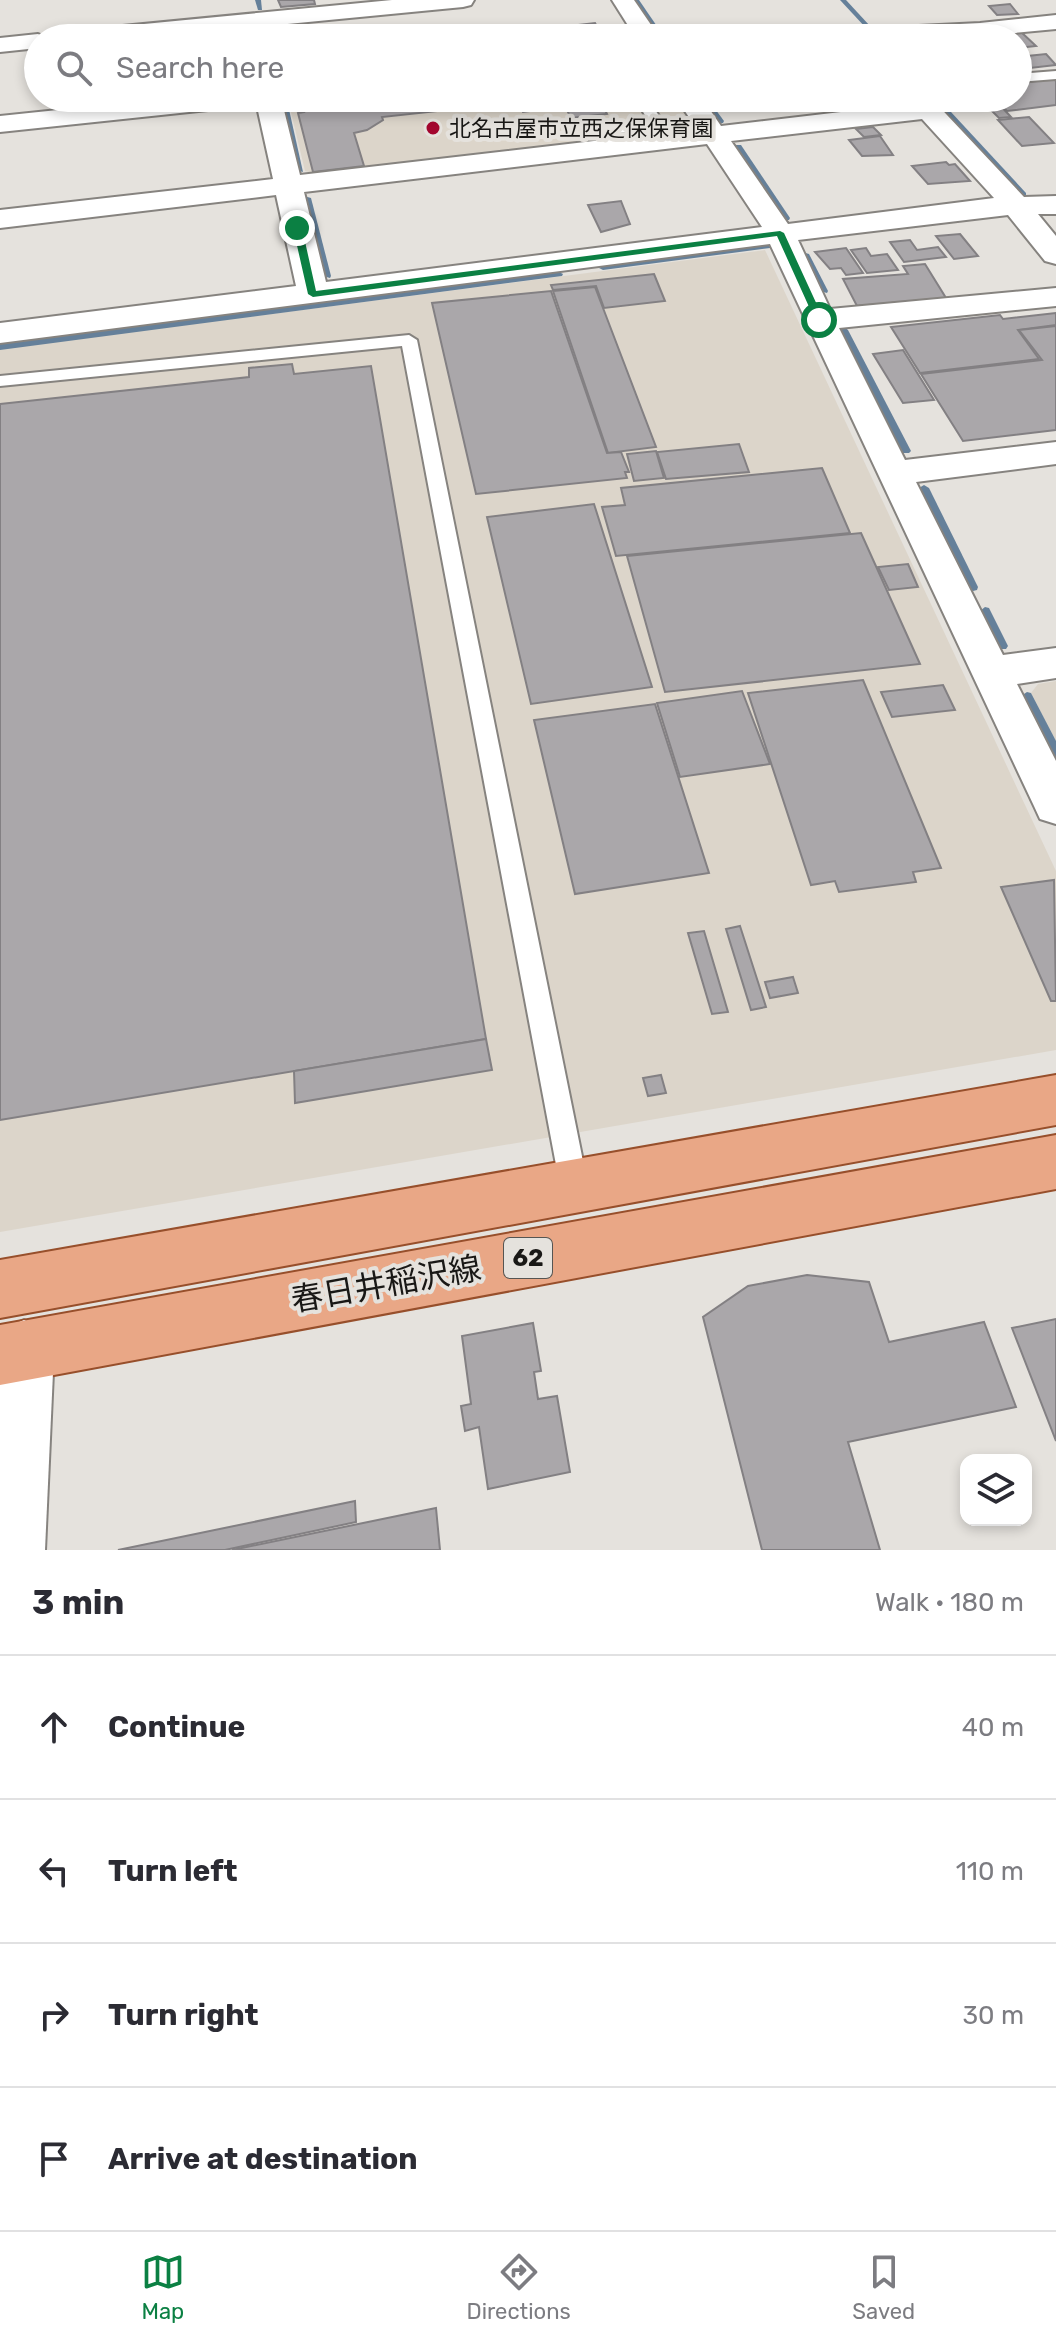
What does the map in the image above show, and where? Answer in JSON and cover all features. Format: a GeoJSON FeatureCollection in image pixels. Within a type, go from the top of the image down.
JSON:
{"type":"FeatureCollection","features":[{"type":"Feature","properties":{"kind":"main road","name":"62"},"geometry":{"type":"LineString","coordinates":[[0,1289],[1056,1100]]}},
{"type":"Feature","properties":{"kind":"main road","name":"春日井稲沢線"},"geometry":{"type":"LineString","coordinates":[[12,1352],[1056,1162]]}},
{"type":"Feature","properties":{"kind":"street"},"geometry":{"type":"LineString","coordinates":[[210,24],[463,0]]}},
{"type":"Feature","properties":{"kind":"street"},"geometry":{"type":"LineString","coordinates":[[623,0],[639,24]]}},
{"type":"Feature","properties":{"kind":"street"},"geometry":{"type":"LineString","coordinates":[[837,11],[849,24]]}},
{"type":"Feature","properties":{"kind":"street"},"geometry":{"type":"LineString","coordinates":[[1032,25],[1056,22]]}},
{"type":"Feature","properties":{"kind":"street"},"geometry":{"type":"LineString","coordinates":[[0,45],[24,42]]}},
{"type":"Feature","properties":{"kind":"street"},"geometry":{"type":"LineString","coordinates":[[0,124],[114,112]]}},
{"type":"Feature","properties":{"kind":"street"},"geometry":{"type":"LineString","coordinates":[[271,112],[313,294]]}},
{"type":"Feature","properties":{"kind":"street"},"geometry":{"type":"LineString","coordinates":[[698,112],[780,233],[819,320],[1056,806]]}},
{"type":"Feature","properties":{"kind":"street"},"geometry":{"type":"LineString","coordinates":[[0,219],[619,147],[869,112]]}},
{"type":"Feature","properties":{"kind":"street"},"geometry":{"type":"LineString","coordinates":[[930,112],[1056,255]]}},
{"type":"Feature","properties":{"kind":"street"},"geometry":{"type":"LineString","coordinates":[[0,333],[780,233],[1015,205],[1056,205]]}},
{"type":"Feature","properties":{"kind":"street"},"geometry":{"type":"LineString","coordinates":[[819,320],[1056,297]]}},
{"type":"Feature","properties":{"kind":"street"},"geometry":{"type":"LineString","coordinates":[[893,473],[1056,453]]}},
{"type":"Feature","properties":{"kind":"street"},"geometry":{"type":"LineString","coordinates":[[991,672],[1056,663]]}},
{"type":"Feature","properties":{"kind":"street"},"geometry":{"type":"LineString","coordinates":[[12,1352],[12,1550]]}},
{"type":"Feature","properties":{"kind":"lane"},"geometry":{"type":"LineString","coordinates":[[1032,77],[1056,75]]}},
{"type":"Feature","properties":{"kind":"lane"},"geometry":{"type":"LineString","coordinates":[[619,147],[610,130],[658,125],[650,112]]}},
{"type":"Feature","properties":{"kind":"lane"},"geometry":{"type":"LineString","coordinates":[[0,381],[409,340],[574,1186]]}},
{"type":"Feature","properties":{"kind":"shaded area","name":"北名古屋市立西之保保育園"},"geometry":{"type":"Polygon","coordinates":[[[291,112],[683,112],[692,126],[687,131],[313,173],[305,171],[291,112]]]}},
{"type":"Feature","properties":{"kind":"shaded area"},"geometry":{"type":"Polygon","coordinates":[[[765,250],[1056,871],[1056,1050],[0,1232],[0,349],[765,250]]]}},
{"type":"Feature","properties":{"kind":"shaded area"},"geometry":{"type":"Polygon","coordinates":[[[1056,681],[1056,742],[1031,693],[1038,684],[1056,681]]]}},
{"type":"Feature","properties":{"kind":"building"},"geometry":{"type":"Polygon","coordinates":[[[278,0],[314,0],[315,4],[281,7],[278,0]]]}},
{"type":"Feature","properties":{"kind":"building"},"geometry":{"type":"Polygon","coordinates":[[[1010,4],[1018,14],[997,15],[989,6],[1010,4]]]}},
{"type":"Feature","properties":{"kind":"building"},"geometry":{"type":"Polygon","coordinates":[[[1046,54],[1056,65],[1032,68],[1032,56],[1046,54]]]}},
{"type":"Feature","properties":{"kind":"building"},"geometry":{"type":"Polygon","coordinates":[[[1032,81],[1056,81],[1056,105],[1032,108],[1032,81]]]}},
{"type":"Feature","properties":{"kind":"building"},"geometry":{"type":"Polygon","coordinates":[[[428,112],[382,117],[383,120],[367,130],[354,133],[364,166],[313,172],[298,113],[428,112]]]}},
{"type":"Feature","properties":{"kind":"building"},"geometry":{"type":"Polygon","coordinates":[[[568,112],[607,114],[571,118],[568,112]]]}},
{"type":"Feature","properties":{"kind":"building"},"geometry":{"type":"Polygon","coordinates":[[[993,112],[1006,112],[1011,117],[999,118],[993,112]]]}},
{"type":"Feature","properties":{"kind":"building"},"geometry":{"type":"Polygon","coordinates":[[[1029,117],[1054,143],[1022,146],[998,120],[1029,117]]]}},
{"type":"Feature","properties":{"kind":"building"},"geometry":{"type":"Polygon","coordinates":[[[873,127],[881,135],[864,137],[856,129],[873,127]]]}},
{"type":"Feature","properties":{"kind":"building"},"geometry":{"type":"Polygon","coordinates":[[[880,136],[893,155],[862,156],[849,140],[880,136]]]}},
{"type":"Feature","properties":{"kind":"building"},"geometry":{"type":"Polygon","coordinates":[[[946,162],[955,164],[970,181],[928,184],[912,166],[946,162]]]}},
{"type":"Feature","properties":{"kind":"building"},"geometry":{"type":"Polygon","coordinates":[[[621,201],[630,224],[601,232],[588,205],[621,201]]]}},
{"type":"Feature","properties":{"kind":"building"},"geometry":{"type":"Polygon","coordinates":[[[960,234],[978,256],[954,259],[936,236],[960,234]]]}},
{"type":"Feature","properties":{"kind":"building"},"geometry":{"type":"Polygon","coordinates":[[[910,240],[917,250],[938,247],[946,257],[904,262],[890,242],[910,240]]]}},
{"type":"Feature","properties":{"kind":"building"},"geometry":{"type":"Polygon","coordinates":[[[846,248],[863,273],[846,275],[841,268],[830,269],[815,252],[846,248]]]}},
{"type":"Feature","properties":{"kind":"building"},"geometry":{"type":"Polygon","coordinates":[[[866,248],[871,256],[887,254],[898,270],[867,273],[851,250],[866,248]]]}},
{"type":"Feature","properties":{"kind":"building"},"geometry":{"type":"Polygon","coordinates":[[[925,264],[946,298],[857,306],[843,279],[908,274],[903,266],[925,264]]]}},
{"type":"Feature","properties":{"kind":"building"},"geometry":{"type":"Polygon","coordinates":[[[654,274],[665,301],[604,308],[596,286],[553,290],[551,285],[654,274]]]}},
{"type":"Feature","properties":{"kind":"building"},"geometry":{"type":"Polygon","coordinates":[[[595,287],[656,447],[608,453],[553,291],[595,287]]]}},
{"type":"Feature","properties":{"kind":"building"},"geometry":{"type":"Polygon","coordinates":[[[551,291],[607,453],[621,452],[629,472],[625,472],[627,478],[476,494],[432,303],[551,291]]]}},
{"type":"Feature","properties":{"kind":"building"},"geometry":{"type":"Polygon","coordinates":[[[1056,313],[1056,325],[1018,330],[1039,359],[920,373],[891,327],[1000,315],[1003,319],[1056,313]]]}},
{"type":"Feature","properties":{"kind":"building"},"geometry":{"type":"Polygon","coordinates":[[[1056,326],[1056,430],[963,441],[921,374],[1042,360],[1019,330],[1056,326]]]}},
{"type":"Feature","properties":{"kind":"building"},"geometry":{"type":"Polygon","coordinates":[[[903,350],[934,400],[903,403],[873,354],[903,350]]]}},
{"type":"Feature","properties":{"kind":"building"},"geometry":{"type":"Polygon","coordinates":[[[292,364],[294,374],[371,366],[486,1039],[0,1120],[0,404],[249,377],[249,368],[292,364]]]}},
{"type":"Feature","properties":{"kind":"building"},"geometry":{"type":"Polygon","coordinates":[[[739,444],[749,472],[666,479],[657,452],[739,444]]]}},
{"type":"Feature","properties":{"kind":"building"},"geometry":{"type":"Polygon","coordinates":[[[656,451],[664,478],[634,481],[627,454],[656,451]]]}},
{"type":"Feature","properties":{"kind":"building"},"geometry":{"type":"Polygon","coordinates":[[[822,468],[850,533],[616,556],[602,507],[625,505],[621,488],[822,468]]]}},
{"type":"Feature","properties":{"kind":"building"},"geometry":{"type":"Polygon","coordinates":[[[594,504],[652,687],[531,704],[487,517],[594,504]]]}},
{"type":"Feature","properties":{"kind":"building"},"geometry":{"type":"Polygon","coordinates":[[[861,533],[920,664],[665,692],[627,556],[861,533]]]}},
{"type":"Feature","properties":{"kind":"building"},"geometry":{"type":"Polygon","coordinates":[[[908,564],[918,587],[889,590],[878,567],[908,564]]]}},
{"type":"Feature","properties":{"kind":"building"},"geometry":{"type":"Polygon","coordinates":[[[863,680],[941,868],[913,872],[916,882],[839,892],[835,881],[811,885],[748,693],[863,680]]]}},
{"type":"Feature","properties":{"kind":"building"},"geometry":{"type":"Polygon","coordinates":[[[943,685],[955,710],[892,717],[881,692],[943,685]]]}},
{"type":"Feature","properties":{"kind":"building"},"geometry":{"type":"Polygon","coordinates":[[[742,691],[770,764],[680,777],[657,703],[742,691]]]}},
{"type":"Feature","properties":{"kind":"building"},"geometry":{"type":"Polygon","coordinates":[[[655,704],[709,873],[575,894],[534,720],[655,704]]]}},
{"type":"Feature","properties":{"kind":"building"},"geometry":{"type":"Polygon","coordinates":[[[1054,880],[1056,1001],[1051,1001],[1001,887],[1054,880]]]}},
{"type":"Feature","properties":{"kind":"building"},"geometry":{"type":"Polygon","coordinates":[[[740,926],[766,1007],[751,1010],[726,929],[740,926]]]}},
{"type":"Feature","properties":{"kind":"building"},"geometry":{"type":"Polygon","coordinates":[[[704,931],[728,1012],[712,1014],[688,933],[704,931]]]}},
{"type":"Feature","properties":{"kind":"building"},"geometry":{"type":"Polygon","coordinates":[[[793,977],[798,993],[770,998],[765,982],[793,977]]]}},
{"type":"Feature","properties":{"kind":"building"},"geometry":{"type":"Polygon","coordinates":[[[486,1039],[492,1070],[295,1103],[294,1071],[486,1039]]]}},
{"type":"Feature","properties":{"kind":"building"},"geometry":{"type":"Polygon","coordinates":[[[661,1075],[666,1093],[648,1096],[643,1078],[661,1075]]]}},
{"type":"Feature","properties":{"kind":"building"},"geometry":{"type":"Polygon","coordinates":[[[807,1275],[869,1282],[889,1342],[984,1322],[1016,1407],[848,1442],[880,1550],[762,1550],[703,1317],[748,1286],[807,1275]]]}},
{"type":"Feature","properties":{"kind":"building"},"geometry":{"type":"Polygon","coordinates":[[[1056,1319],[1056,1441],[1012,1328],[1056,1319]]]}},
{"type":"Feature","properties":{"kind":"building"},"geometry":{"type":"Polygon","coordinates":[[[533,1323],[541,1371],[534,1372],[538,1399],[557,1396],[570,1472],[488,1489],[479,1427],[465,1431],[461,1406],[471,1404],[462,1336],[533,1323]]]}},
{"type":"Feature","properties":{"kind":"building"},"geometry":{"type":"Polygon","coordinates":[[[355,1501],[356,1522],[225,1550],[118,1550],[355,1501]]]}},
{"type":"Feature","properties":{"kind":"building"},"geometry":{"type":"Polygon","coordinates":[[[436,1508],[440,1550],[232,1550],[436,1508]]]}},
{"type":"Feature","properties":{"kind":"waterway"},"geometry":{"type":"LineString","coordinates":[[258,0],[260,9]]}},
{"type":"Feature","properties":{"kind":"waterway"},"geometry":{"type":"LineString","coordinates":[[636,0],[652,24]]}},
{"type":"Feature","properties":{"kind":"waterway"},"geometry":{"type":"LineString","coordinates":[[843,0],[865,24]]}},
{"type":"Feature","properties":{"kind":"waterway"},"geometry":{"type":"LineString","coordinates":[[286,112],[300,170]]}},
{"type":"Feature","properties":{"kind":"waterway"},"geometry":{"type":"LineString","coordinates":[[714,112],[720,121]]}},
{"type":"Feature","properties":{"kind":"waterway"},"geometry":{"type":"LineString","coordinates":[[947,112],[1023,195]]}},
{"type":"Feature","properties":{"kind":"waterway"},"geometry":{"type":"LineString","coordinates":[[738,147],[786,218]]}},
{"type":"Feature","properties":{"kind":"waterway"},"geometry":{"type":"LineString","coordinates":[[307,198],[327,276]]}},
{"type":"Feature","properties":{"kind":"waterway"},"geometry":{"type":"LineString","coordinates":[[603,268],[767,246]]}},
{"type":"Feature","properties":{"kind":"waterway"},"geometry":{"type":"LineString","coordinates":[[805,254],[824,291]]}},
{"type":"Feature","properties":{"kind":"waterway"},"geometry":{"type":"LineString","coordinates":[[0,347],[559,274]]}},
{"type":"Feature","properties":{"kind":"waterway"},"geometry":{"type":"LineString","coordinates":[[844,330],[906,451]]}},
{"type":"Feature","properties":{"kind":"waterway"},"geometry":{"type":"LineString","coordinates":[[924,488],[973,587]]}},
{"type":"Feature","properties":{"kind":"waterway"},"geometry":{"type":"LineString","coordinates":[[985,611],[1002,646]]}},
{"type":"Feature","properties":{"kind":"waterway"},"geometry":{"type":"LineString","coordinates":[[1027,696],[1056,753]]}},
{"type":"Feature","properties":{"kind":"place","name":"北名古屋市立西之保保育園"},"geometry":{"type":"Point","coordinates":[433,128]}},
{"type":"Feature","properties":{"kind":"route"},"geometry":{"type":"LineString","coordinates":[[297,228],[313,294],[780,233],[819,320]]}}]}
